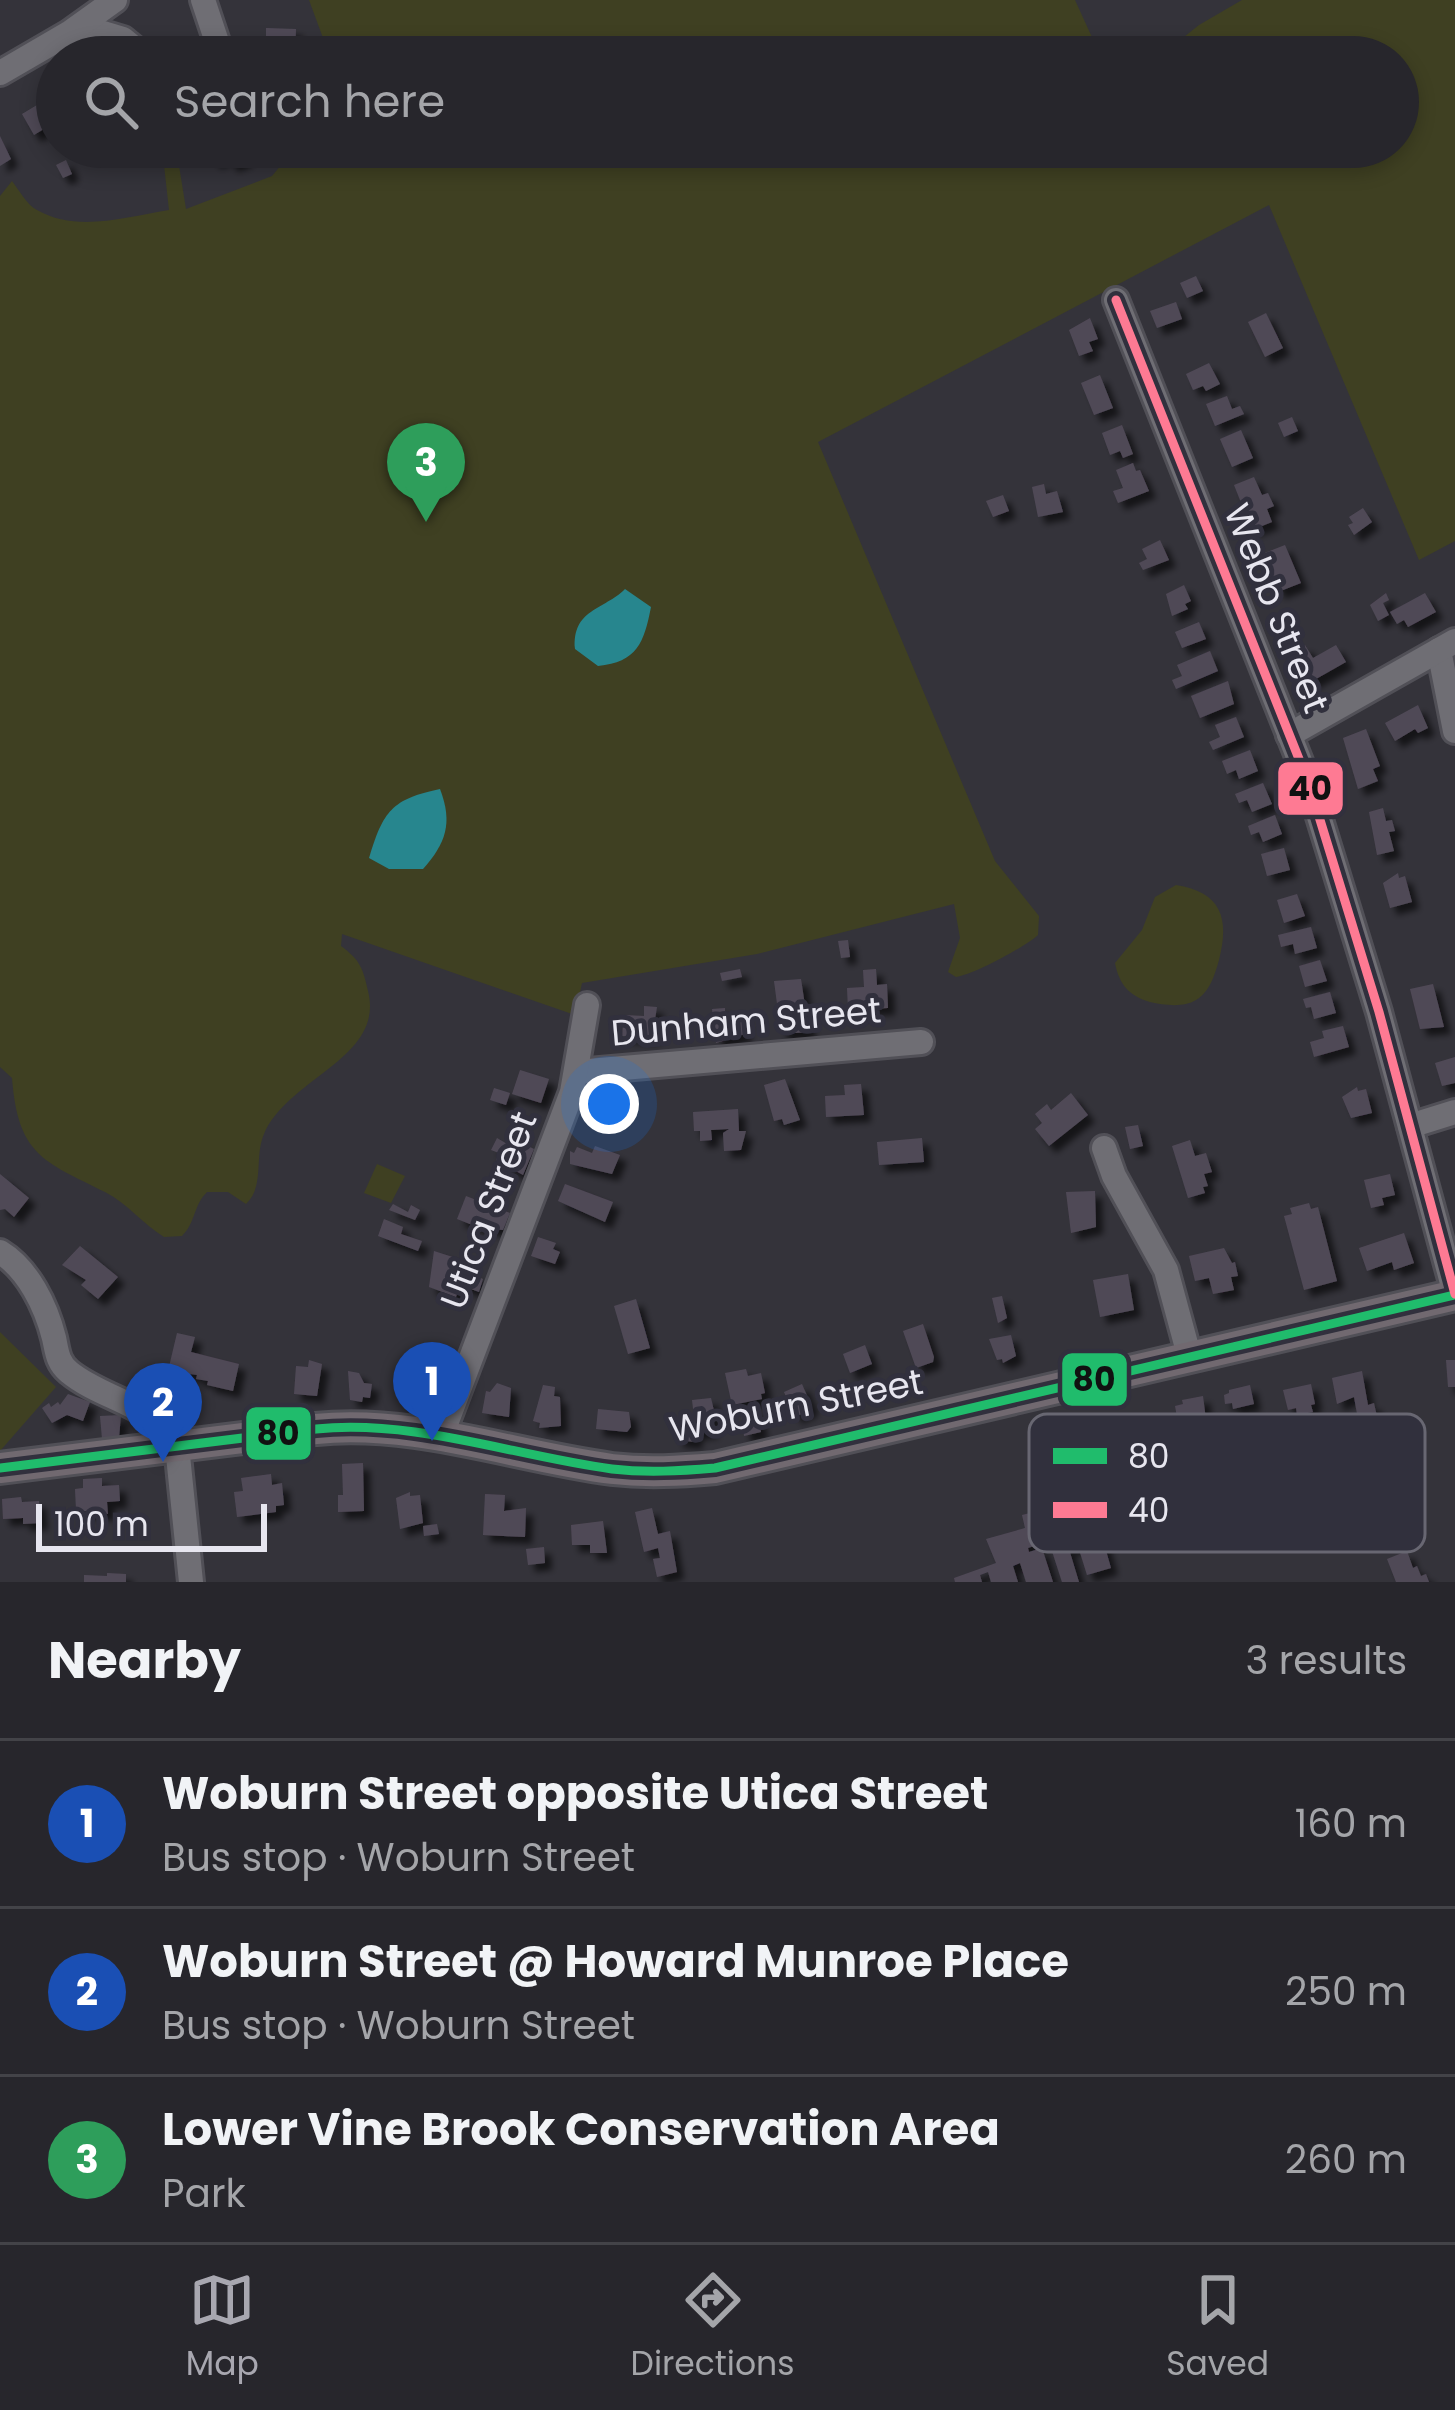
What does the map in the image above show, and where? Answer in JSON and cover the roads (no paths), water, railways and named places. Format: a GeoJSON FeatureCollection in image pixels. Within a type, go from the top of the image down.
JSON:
{"type":"FeatureCollection","features":[{"type":"Feature","properties":{"kind":"main road","name":"Woburn Street"},"geometry":{"type":"LineString","coordinates":[[0,1468],[328,1428],[372,1427],[608,1468],[669,1472],[715,1468],[1455,1294]]}},
{"type":"Feature","properties":{"kind":"street"},"geometry":{"type":"LineString","coordinates":[[63,36],[115,0]]}},
{"type":"Feature","properties":{"kind":"street"},"geometry":{"type":"LineString","coordinates":[[203,0],[215,36]]}},
{"type":"Feature","properties":{"kind":"street"},"geometry":{"type":"LineString","coordinates":[[80,26],[111,36]]}},
{"type":"Feature","properties":{"kind":"street"},"geometry":{"type":"LineString","coordinates":[[0,74],[36,52]]}},
{"type":"Feature","properties":{"kind":"street","name":"Webb Street"},"geometry":{"type":"LineString","coordinates":[[1116,300],[1338,874],[1455,1294]]}},
{"type":"Feature","properties":{"kind":"street"},"geometry":{"type":"LineString","coordinates":[[1288,735],[1447,646],[1455,731]]}},
{"type":"Feature","properties":{"kind":"street","name":"Utica Street"},"geometry":{"type":"LineString","coordinates":[[441,1437],[577,1072],[587,1005]]}},
{"type":"Feature","properties":{"kind":"street","name":"Dunham Street"},"geometry":{"type":"LineString","coordinates":[[577,1072],[922,1042]]}},
{"type":"Feature","properties":{"kind":"street"},"geometry":{"type":"LineString","coordinates":[[1410,1126],[1455,1112]]}},
{"type":"Feature","properties":{"kind":"street"},"geometry":{"type":"LineString","coordinates":[[1104,1148],[1114,1176],[1166,1270],[1190,1355]]}},
{"type":"Feature","properties":{"kind":"street"},"geometry":{"type":"LineString","coordinates":[[0,1252],[18,1263],[38,1297],[58,1358],[68,1371],[149,1416],[177,1446],[191,1582]]}},
{"type":"Feature","properties":{"kind":"water"},"geometry":{"type":"Polygon","coordinates":[[[625,589],[651,607],[645,631],[630,655],[598,666],[575,649],[575,636],[584,618],[625,589]]]}},
{"type":"Feature","properties":{"kind":"water"},"geometry":{"type":"Polygon","coordinates":[[[440,789],[445,832],[423,869],[389,869],[369,858],[392,810],[411,797],[440,789]]]}},
{"type":"Feature","properties":{"kind":"place","name":"Lower Vine Brook Conservation Area"},"geometry":{"type":"Point","coordinates":[426,522]}},
{"type":"Feature","properties":{"kind":"place","name":"Woburn Street opposite Utica Street"},"geometry":{"type":"Point","coordinates":[432,1441]}},
{"type":"Feature","properties":{"kind":"place","name":"Woburn Street @ Howard Munroe Place"},"geometry":{"type":"Point","coordinates":[163,1462]}}]}
